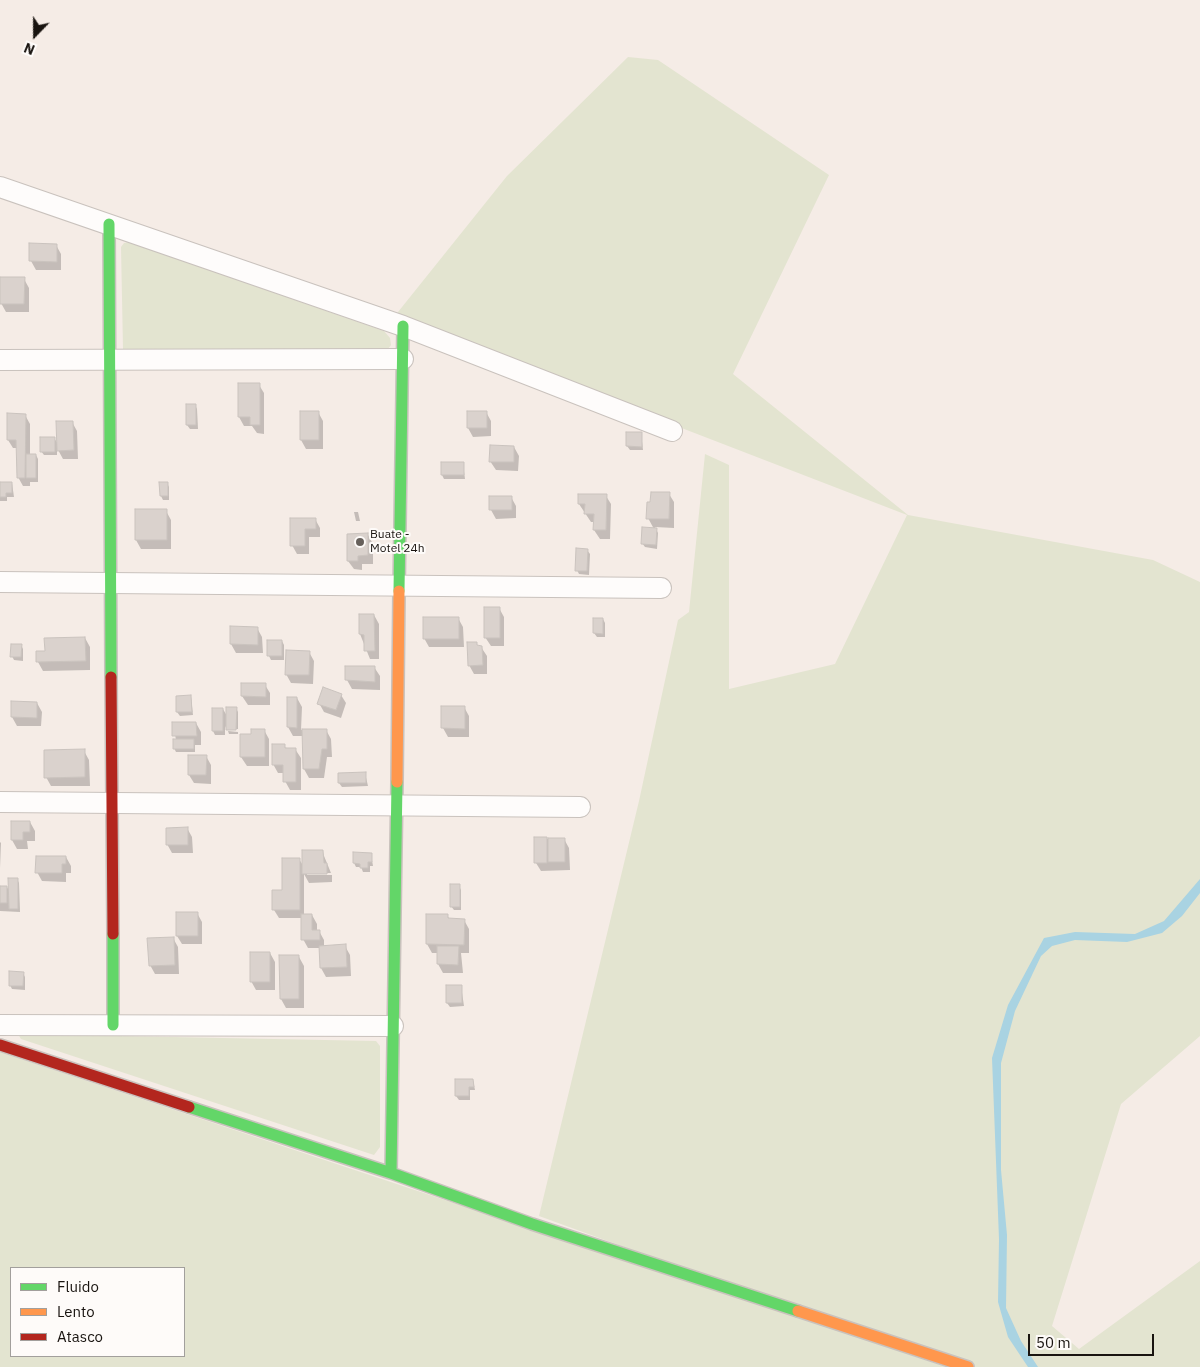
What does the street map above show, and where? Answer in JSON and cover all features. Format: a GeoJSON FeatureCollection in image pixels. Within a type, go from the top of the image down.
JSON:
{"type":"FeatureCollection","features":[{"type":"Feature","properties":{"kind":"street"},"geometry":{"type":"LineString","coordinates":[[0,187],[403,326],[672,431]]}},
{"type":"Feature","properties":{"kind":"street"},"geometry":{"type":"LineString","coordinates":[[109,224],[113,1025]]}},
{"type":"Feature","properties":{"kind":"street"},"geometry":{"type":"LineString","coordinates":[[391,1172],[403,326]]}},
{"type":"Feature","properties":{"kind":"street"},"geometry":{"type":"LineString","coordinates":[[0,360],[403,359]]}},
{"type":"Feature","properties":{"kind":"street"},"geometry":{"type":"LineString","coordinates":[[0,582],[661,588]]}},
{"type":"Feature","properties":{"kind":"street"},"geometry":{"type":"LineString","coordinates":[[0,802],[580,807]]}},
{"type":"Feature","properties":{"kind":"street"},"geometry":{"type":"LineString","coordinates":[[0,1025],[393,1026]]}},
{"type":"Feature","properties":{"kind":"street"},"geometry":{"type":"LineString","coordinates":[[0,1046],[391,1172],[532,1224],[968,1367]]}},
{"type":"Feature","properties":{"kind":"green space"},"geometry":{"type":"Polygon","coordinates":[[[628,57],[658,60],[829,175],[733,374],[908,515],[1153,560],[1200,582],[1200,1036],[1121,1104],[1052,1326],[1079,1349],[1200,1261],[1200,1367],[953,1367],[539,1216],[639,801],[678,620],[689,612],[705,454],[729,465],[729,689],[835,664],[907,515],[394,317],[507,176],[628,57]]]}},
{"type":"Feature","properties":{"kind":"green space"},"geometry":{"type":"Polygon","coordinates":[[[129,242],[384,331],[390,338],[391,345],[388,349],[123,349],[121,247],[124,243],[129,242]]]}},
{"type":"Feature","properties":{"kind":"green space"},"geometry":{"type":"Polygon","coordinates":[[[18,1034],[376,1041],[380,1046],[380,1147],[374,1155],[21,1039],[18,1034]]]}},
{"type":"Feature","properties":{"kind":"green space"},"geometry":{"type":"Polygon","coordinates":[[[0,1052],[947,1367],[0,1367],[0,1052]]]}},
{"type":"Feature","properties":{"kind":"water"},"geometry":{"type":"Polygon","coordinates":[[[1200,879],[1200,893],[1182,916],[1162,933],[1127,942],[1075,940],[1052,946],[1041,956],[1015,1011],[1001,1063],[1001,1170],[1007,1235],[1006,1308],[1021,1341],[1038,1367],[1028,1367],[1008,1337],[998,1302],[999,1239],[992,1058],[1008,1005],[1044,938],[1075,932],[1135,934],[1164,921],[1200,879]]]}},
{"type":"Feature","properties":{"kind":"building"},"geometry":{"type":"Polygon","coordinates":[[[29,243],[57,244],[57,262],[29,261],[29,243]]]}},
{"type":"Feature","properties":{"kind":"building"},"geometry":{"type":"Polygon","coordinates":[[[0,277],[25,277],[24,304],[0,304],[0,277]]]}},
{"type":"Feature","properties":{"kind":"building"},"geometry":{"type":"Polygon","coordinates":[[[238,383],[260,383],[260,425],[250,425],[250,417],[238,417],[238,383]]]}},
{"type":"Feature","properties":{"kind":"building"},"geometry":{"type":"Polygon","coordinates":[[[186,404],[196,404],[196,425],[186,425],[186,404]]]}},
{"type":"Feature","properties":{"kind":"building"},"geometry":{"type":"Polygon","coordinates":[[[300,411],[319,411],[319,440],[300,440],[300,411]]]}},
{"type":"Feature","properties":{"kind":"building"},"geometry":{"type":"Polygon","coordinates":[[[467,411],[487,411],[487,428],[467,428],[467,411]]]}},
{"type":"Feature","properties":{"kind":"building"},"geometry":{"type":"Polygon","coordinates":[[[7,413],[26,414],[25,478],[17,478],[16,440],[7,440],[7,413]]]}},
{"type":"Feature","properties":{"kind":"building"},"geometry":{"type":"Polygon","coordinates":[[[56,421],[73,421],[74,450],[57,451],[56,421]]]}},
{"type":"Feature","properties":{"kind":"building"},"geometry":{"type":"Polygon","coordinates":[[[626,432],[642,432],[642,447],[626,446],[626,432]]]}},
{"type":"Feature","properties":{"kind":"building"},"geometry":{"type":"Polygon","coordinates":[[[40,437],[55,437],[55,452],[40,452],[40,437]]]}},
{"type":"Feature","properties":{"kind":"building"},"geometry":{"type":"Polygon","coordinates":[[[490,445],[514,446],[514,462],[489,462],[490,445]]]}},
{"type":"Feature","properties":{"kind":"building"},"geometry":{"type":"Polygon","coordinates":[[[26,454],[36,454],[36,478],[26,478],[26,454]]]}},
{"type":"Feature","properties":{"kind":"building"},"geometry":{"type":"Polygon","coordinates":[[[441,462],[464,462],[464,475],[441,475],[441,462]]]}},
{"type":"Feature","properties":{"kind":"building"},"geometry":{"type":"Polygon","coordinates":[[[0,482],[12,482],[12,493],[6,493],[6,497],[0,497],[0,482]]]}},
{"type":"Feature","properties":{"kind":"building"},"geometry":{"type":"Polygon","coordinates":[[[159,482],[168,482],[168,496],[160,496],[159,482]]]}},
{"type":"Feature","properties":{"kind":"building"},"geometry":{"type":"Polygon","coordinates":[[[651,492],[670,492],[669,519],[646,519],[647,502],[650,502],[651,492]]]}},
{"type":"Feature","properties":{"kind":"building"},"geometry":{"type":"Polygon","coordinates":[[[578,494],[607,494],[606,530],[593,530],[594,514],[584,514],[585,504],[578,504],[578,494]]]}},
{"type":"Feature","properties":{"kind":"building"},"geometry":{"type":"Polygon","coordinates":[[[489,496],[512,496],[512,510],[489,510],[489,496]]]}},
{"type":"Feature","properties":{"kind":"building"},"geometry":{"type":"Polygon","coordinates":[[[135,509],[167,509],[167,540],[135,540],[135,509]]]}},
{"type":"Feature","properties":{"kind":"building"},"geometry":{"type":"Polygon","coordinates":[[[290,518],[316,518],[316,529],[305,529],[305,546],[290,546],[290,518]]]}},
{"type":"Feature","properties":{"kind":"building"},"geometry":{"type":"Polygon","coordinates":[[[642,527],[657,528],[656,545],[641,544],[642,527]]]}},
{"type":"Feature","properties":{"kind":"building"},"geometry":{"type":"Polygon","coordinates":[[[368,533],[368,555],[358,556],[358,561],[347,561],[347,534],[368,533]]]}},
{"type":"Feature","properties":{"kind":"building"},"geometry":{"type":"Polygon","coordinates":[[[576,548],[588,549],[587,571],[575,571],[576,548]]]}},
{"type":"Feature","properties":{"kind":"building"},"geometry":{"type":"Polygon","coordinates":[[[484,607],[500,607],[500,638],[484,638],[484,607]]]}},
{"type":"Feature","properties":{"kind":"building"},"geometry":{"type":"Polygon","coordinates":[[[359,614],[374,614],[375,651],[364,651],[364,635],[359,634],[359,614]]]}},
{"type":"Feature","properties":{"kind":"building"},"geometry":{"type":"Polygon","coordinates":[[[423,617],[459,617],[459,639],[423,639],[423,617]]]}},
{"type":"Feature","properties":{"kind":"building"},"geometry":{"type":"Polygon","coordinates":[[[593,618],[603,618],[603,634],[593,633],[593,618]]]}},
{"type":"Feature","properties":{"kind":"building"},"geometry":{"type":"Polygon","coordinates":[[[230,626],[258,627],[258,645],[230,644],[230,626]]]}},
{"type":"Feature","properties":{"kind":"building"},"geometry":{"type":"Polygon","coordinates":[[[85,637],[86,661],[36,662],[36,651],[45,651],[44,638],[85,637]]]}},
{"type":"Feature","properties":{"kind":"building"},"geometry":{"type":"Polygon","coordinates":[[[267,640],[282,640],[282,656],[267,656],[267,640]]]}},
{"type":"Feature","properties":{"kind":"building"},"geometry":{"type":"Polygon","coordinates":[[[467,642],[477,642],[477,645],[482,646],[483,665],[468,666],[467,642]]]}},
{"type":"Feature","properties":{"kind":"building"},"geometry":{"type":"Polygon","coordinates":[[[11,644],[22,644],[21,657],[10,657],[11,644]]]}},
{"type":"Feature","properties":{"kind":"building"},"geometry":{"type":"Polygon","coordinates":[[[286,650],[310,651],[309,675],[285,675],[286,650]]]}},
{"type":"Feature","properties":{"kind":"building"},"geometry":{"type":"Polygon","coordinates":[[[345,666],[375,666],[375,682],[345,680],[345,666]]]}},
{"type":"Feature","properties":{"kind":"building"},"geometry":{"type":"Polygon","coordinates":[[[241,683],[266,683],[266,697],[241,696],[241,683]]]}},
{"type":"Feature","properties":{"kind":"building"},"geometry":{"type":"Polygon","coordinates":[[[323,687],[342,694],[336,710],[317,704],[323,687]]]}},
{"type":"Feature","properties":{"kind":"building"},"geometry":{"type":"Polygon","coordinates":[[[191,695],[192,712],[176,712],[176,696],[191,695]]]}},
{"type":"Feature","properties":{"kind":"building"},"geometry":{"type":"Polygon","coordinates":[[[287,697],[297,697],[297,728],[287,727],[287,697]]]}},
{"type":"Feature","properties":{"kind":"building"},"geometry":{"type":"Polygon","coordinates":[[[11,701],[37,702],[37,718],[11,717],[11,701]]]}},
{"type":"Feature","properties":{"kind":"building"},"geometry":{"type":"Polygon","coordinates":[[[441,706],[465,706],[465,729],[441,728],[441,706]]]}},
{"type":"Feature","properties":{"kind":"building"},"geometry":{"type":"Polygon","coordinates":[[[226,707],[237,707],[236,730],[226,730],[226,707]]]}},
{"type":"Feature","properties":{"kind":"building"},"geometry":{"type":"Polygon","coordinates":[[[212,708],[223,708],[223,731],[212,731],[212,708]]]}},
{"type":"Feature","properties":{"kind":"building"},"geometry":{"type":"Polygon","coordinates":[[[172,722],[196,722],[197,736],[172,736],[172,722]]]}},
{"type":"Feature","properties":{"kind":"building"},"geometry":{"type":"Polygon","coordinates":[[[251,729],[265,729],[265,757],[240,757],[240,734],[251,734],[251,729]]]}},
{"type":"Feature","properties":{"kind":"building"},"geometry":{"type":"Polygon","coordinates":[[[302,729],[327,729],[327,749],[322,749],[319,769],[303,769],[302,729]]]}},
{"type":"Feature","properties":{"kind":"building"},"geometry":{"type":"Polygon","coordinates":[[[173,739],[194,739],[194,749],[173,749],[173,739]]]}},
{"type":"Feature","properties":{"kind":"building"},"geometry":{"type":"Polygon","coordinates":[[[272,744],[285,744],[285,748],[296,748],[296,782],[283,782],[283,765],[272,765],[272,744]]]}},
{"type":"Feature","properties":{"kind":"building"},"geometry":{"type":"Polygon","coordinates":[[[85,749],[85,777],[44,778],[44,750],[85,749]]]}},
{"type":"Feature","properties":{"kind":"building"},"geometry":{"type":"Polygon","coordinates":[[[188,755],[207,755],[206,775],[188,775],[188,755]]]}},
{"type":"Feature","properties":{"kind":"building"},"geometry":{"type":"Polygon","coordinates":[[[366,772],[366,783],[338,783],[338,773],[366,772]]]}},
{"type":"Feature","properties":{"kind":"building"},"geometry":{"type":"Polygon","coordinates":[[[11,821],[30,821],[30,832],[23,832],[23,840],[11,840],[11,821]]]}},
{"type":"Feature","properties":{"kind":"building"},"geometry":{"type":"Polygon","coordinates":[[[188,827],[188,845],[166,845],[166,828],[188,827]]]}},
{"type":"Feature","properties":{"kind":"building"},"geometry":{"type":"Polygon","coordinates":[[[534,837],[547,837],[547,863],[534,863],[534,837]]]}},
{"type":"Feature","properties":{"kind":"building"},"geometry":{"type":"Polygon","coordinates":[[[548,838],[565,838],[565,862],[548,862],[548,838]]]}},
{"type":"Feature","properties":{"kind":"building"},"geometry":{"type":"Polygon","coordinates":[[[302,850],[323,850],[324,863],[327,863],[327,874],[302,874],[302,850]]]}},
{"type":"Feature","properties":{"kind":"building"},"geometry":{"type":"Polygon","coordinates":[[[353,852],[372,853],[372,862],[368,862],[368,868],[360,868],[360,864],[353,863],[353,852]]]}},
{"type":"Feature","properties":{"kind":"building"},"geometry":{"type":"Polygon","coordinates":[[[36,856],[66,856],[66,864],[62,864],[62,873],[35,873],[36,856]]]}},
{"type":"Feature","properties":{"kind":"building"},"geometry":{"type":"Polygon","coordinates":[[[282,858],[300,858],[300,910],[272,910],[272,890],[282,890],[282,858]]]}},
{"type":"Feature","properties":{"kind":"building"},"geometry":{"type":"Polygon","coordinates":[[[8,878],[18,878],[18,909],[9,909],[8,878]]]}},
{"type":"Feature","properties":{"kind":"building"},"geometry":{"type":"Polygon","coordinates":[[[450,884],[460,884],[460,907],[450,907],[450,884]]]}},
{"type":"Feature","properties":{"kind":"building"},"geometry":{"type":"Polygon","coordinates":[[[0,886],[7,886],[7,903],[0,903],[0,886]]]}},
{"type":"Feature","properties":{"kind":"building"},"geometry":{"type":"Polygon","coordinates":[[[176,912],[198,912],[198,936],[176,936],[176,912]]]}},
{"type":"Feature","properties":{"kind":"building"},"geometry":{"type":"Polygon","coordinates":[[[301,914],[312,914],[312,930],[320,930],[320,940],[301,940],[301,914]]]}},
{"type":"Feature","properties":{"kind":"building"},"geometry":{"type":"Polygon","coordinates":[[[426,914],[448,914],[448,918],[465,919],[464,945],[426,944],[426,914]]]}},
{"type":"Feature","properties":{"kind":"building"},"geometry":{"type":"Polygon","coordinates":[[[174,937],[175,965],[149,966],[147,938],[174,937]]]}},
{"type":"Feature","properties":{"kind":"building"},"geometry":{"type":"Polygon","coordinates":[[[346,944],[347,967],[320,968],[319,946],[346,944]]]}},
{"type":"Feature","properties":{"kind":"building"},"geometry":{"type":"Polygon","coordinates":[[[437,946],[459,946],[458,965],[437,964],[437,946]]]}},
{"type":"Feature","properties":{"kind":"building"},"geometry":{"type":"Polygon","coordinates":[[[250,952],[270,952],[270,982],[250,982],[250,952]]]}},
{"type":"Feature","properties":{"kind":"building"},"geometry":{"type":"Polygon","coordinates":[[[279,955],[299,955],[299,999],[280,999],[279,955]]]}},
{"type":"Feature","properties":{"kind":"building"},"geometry":{"type":"Polygon","coordinates":[[[9,971],[24,972],[23,986],[9,986],[9,971]]]}},
{"type":"Feature","properties":{"kind":"building"},"geometry":{"type":"Polygon","coordinates":[[[446,985],[462,985],[462,1003],[446,1003],[446,985]]]}},
{"type":"Feature","properties":{"kind":"building"},"geometry":{"type":"Polygon","coordinates":[[[455,1079],[473,1079],[474,1087],[469,1087],[469,1096],[455,1096],[455,1079]]]}},
{"type":"Feature","properties":{"kind":"traffic: fast"},"geometry":{"type":"LineString","coordinates":[[109,224],[111,677]]}},
{"type":"Feature","properties":{"kind":"traffic: fast"},"geometry":{"type":"LineString","coordinates":[[399,591],[403,326]]}},
{"type":"Feature","properties":{"kind":"traffic: fast"},"geometry":{"type":"LineString","coordinates":[[391,1173],[397,782]]}},
{"type":"Feature","properties":{"kind":"traffic: fast"},"geometry":{"type":"LineString","coordinates":[[113,934],[113,1025]]}},
{"type":"Feature","properties":{"kind":"traffic: fast"},"geometry":{"type":"LineString","coordinates":[[189,1107],[391,1173],[532,1224],[798,1311]]}},
{"type":"Feature","properties":{"kind":"traffic: slow"},"geometry":{"type":"LineString","coordinates":[[397,782],[399,591]]}},
{"type":"Feature","properties":{"kind":"traffic: slow"},"geometry":{"type":"LineString","coordinates":[[798,1311],[968,1367]]}},
{"type":"Feature","properties":{"kind":"traffic: jam"},"geometry":{"type":"LineString","coordinates":[[111,677],[113,934]]}},
{"type":"Feature","properties":{"kind":"traffic: jam"},"geometry":{"type":"LineString","coordinates":[[0,1045],[189,1107]]}},
{"type":"Feature","properties":{"kind":"place","name":"Buate - Motel 24h"},"geometry":{"type":"Point","coordinates":[360,542]}}]}
